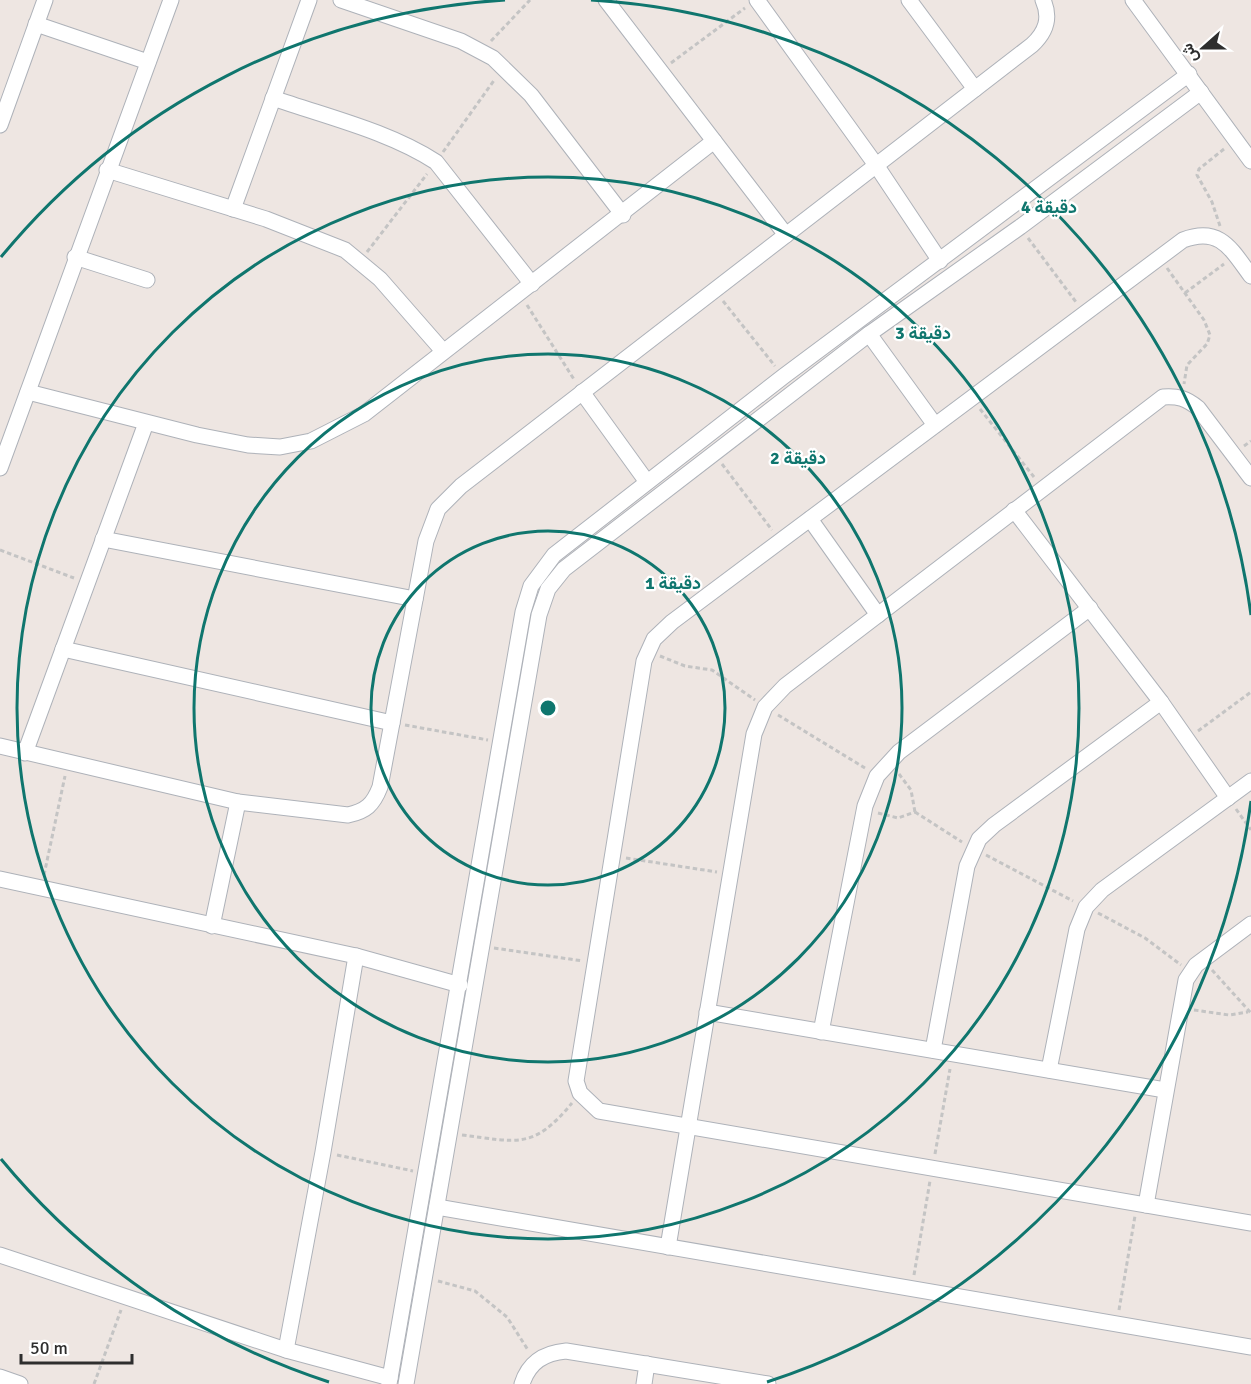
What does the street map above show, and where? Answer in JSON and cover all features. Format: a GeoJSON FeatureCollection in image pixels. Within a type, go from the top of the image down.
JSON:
{"type":"FeatureCollection","features":[{"type":"Feature","properties":{"kind":"street"},"geometry":{"type":"LineString","coordinates":[[1,118],[45,0]]}},
{"type":"Feature","properties":{"kind":"street"},"geometry":{"type":"LineString","coordinates":[[0,468],[75,257],[171,0]]}},
{"type":"Feature","properties":{"kind":"street"},"geometry":{"type":"LineString","coordinates":[[232,209],[309,0]]}},
{"type":"Feature","properties":{"kind":"street"},"geometry":{"type":"LineString","coordinates":[[341,0],[461,41],[482,51],[504,66],[525,87],[623,215]]}},
{"type":"Feature","properties":{"kind":"street"},"geometry":{"type":"LineString","coordinates":[[606,0],[786,235]]}},
{"type":"Feature","properties":{"kind":"street"},"geometry":{"type":"LineString","coordinates":[[909,0],[975,89]]}},
{"type":"Feature","properties":{"kind":"street"},"geometry":{"type":"LineString","coordinates":[[0,746],[238,802],[348,815],[363,812],[374,802],[380,788],[428,532],[438,509],[460,486],[1039,38],[1047,18],[1043,0]]}},
{"type":"Feature","properties":{"kind":"street"},"geometry":{"type":"LineString","coordinates":[[1133,0],[1251,161]]}},
{"type":"Feature","properties":{"kind":"street"},"geometry":{"type":"LineString","coordinates":[[752,4],[876,165],[940,261]]}},
{"type":"Feature","properties":{"kind":"street"},"geometry":{"type":"LineString","coordinates":[[36,24],[148,62]]}},
{"type":"Feature","properties":{"kind":"street"},"geometry":{"type":"LineString","coordinates":[[0,1255],[125,1298],[389,1381],[460,985],[523,612],[531,586],[554,555],[647,482],[784,376],[1189,74]]}},
{"type":"Feature","properties":{"kind":"street"},"geometry":{"type":"LineString","coordinates":[[406,1384],[539,615],[548,589],[564,569],[869,334],[1020,227],[1202,92]]}},
{"type":"Feature","properties":{"kind":"street"},"geometry":{"type":"LineString","coordinates":[[273,98],[407,146],[436,162],[532,284]]}},
{"type":"Feature","properties":{"kind":"street"},"geometry":{"type":"LineString","coordinates":[[28,392],[146,423],[248,445],[280,447],[311,441],[364,414],[443,351],[623,215],[714,141]]}},
{"type":"Feature","properties":{"kind":"street"},"geometry":{"type":"LineString","coordinates":[[107,170],[324,240],[353,255],[380,279],[443,351]]}},
{"type":"Feature","properties":{"kind":"street"},"geometry":{"type":"LineString","coordinates":[[1251,276],[1220,239],[1208,235],[1195,235],[1183,240],[662,629],[647,650],[576,1081],[580,1093],[599,1111],[1251,1223]]}},
{"type":"Feature","properties":{"kind":"street"},"geometry":{"type":"LineString","coordinates":[[75,257],[147,279]]}},
{"type":"Feature","properties":{"kind":"street"},"geometry":{"type":"LineString","coordinates":[[869,334],[935,425]]}},
{"type":"Feature","properties":{"kind":"street"},"geometry":{"type":"LineString","coordinates":[[582,392],[647,482]]}},
{"type":"Feature","properties":{"kind":"street"},"geometry":{"type":"LineString","coordinates":[[668,1247],[754,734],[765,707],[785,686],[1152,403],[1163,397],[1176,396],[1188,400],[1198,408],[1251,478]]}},
{"type":"Feature","properties":{"kind":"street"},"geometry":{"type":"LineString","coordinates":[[737,412],[750,426]]}},
{"type":"Feature","properties":{"kind":"street"},"geometry":{"type":"LineString","coordinates":[[25,753],[146,423]]}},
{"type":"Feature","properties":{"kind":"street"},"geometry":{"type":"LineString","coordinates":[[1014,510],[1161,702],[1228,798]]}},
{"type":"Feature","properties":{"kind":"street"},"geometry":{"type":"LineString","coordinates":[[810,519],[878,615]]}},
{"type":"Feature","properties":{"kind":"street"},"geometry":{"type":"LineString","coordinates":[[103,539],[415,598]]}},
{"type":"Feature","properties":{"kind":"street"},"geometry":{"type":"LineString","coordinates":[[821,1032],[865,806],[870,790],[887,763],[1090,608]]}},
{"type":"Feature","properties":{"kind":"street"},"geometry":{"type":"LineString","coordinates":[[63,649],[392,723]]}},
{"type":"Feature","properties":{"kind":"street"},"geometry":{"type":"LineString","coordinates":[[933,1050],[967,866],[973,848],[994,825],[1161,702]]}},
{"type":"Feature","properties":{"kind":"street"},"geometry":{"type":"LineString","coordinates":[[1048,1070],[1077,928],[1086,907],[1102,890],[1251,781]]}},
{"type":"Feature","properties":{"kind":"street"},"geometry":{"type":"LineString","coordinates":[[212,926],[238,802]]}},
{"type":"Feature","properties":{"kind":"street"},"geometry":{"type":"LineString","coordinates":[[0,879],[356,956],[460,985]]}},
{"type":"Feature","properties":{"kind":"street"},"geometry":{"type":"LineString","coordinates":[[1142,1204],[1166,1090],[1180,1007],[1190,972],[1203,959],[1251,924]]}},
{"type":"Feature","properties":{"kind":"street"},"geometry":{"type":"LineString","coordinates":[[286,1350],[356,956]]}},
{"type":"Feature","properties":{"kind":"street"},"geometry":{"type":"LineString","coordinates":[[707,1012],[1166,1090]]}},
{"type":"Feature","properties":{"kind":"street"},"geometry":{"type":"LineString","coordinates":[[437,1207],[1251,1347]]}},
{"type":"Feature","properties":{"kind":"street"},"geometry":{"type":"LineString","coordinates":[[405,1292],[422,1295]]}},
{"type":"Feature","properties":{"kind":"street"},"geometry":{"type":"LineString","coordinates":[[522,1384],[534,1361],[549,1353],[566,1351],[768,1384]]}},
{"type":"Feature","properties":{"kind":"street"},"geometry":{"type":"LineString","coordinates":[[644,1384],[647,1364]]}},
{"type":"Feature","properties":{"kind":"street"},"geometry":{"type":"LineString","coordinates":[[0,1377],[20,1384]]}},
{"type":"Feature","properties":{"kind":"path"},"geometry":{"type":"LineString","coordinates":[[482,51],[530,0]]}},
{"type":"Feature","properties":{"kind":"path"},"geometry":{"type":"LineString","coordinates":[[660,71],[752,4]]}},
{"type":"Feature","properties":{"kind":"path"},"geometry":{"type":"LineString","coordinates":[[1220,239],[1218,214],[1197,175],[1199,169],[1236,140]]}},
{"type":"Feature","properties":{"kind":"path"},"geometry":{"type":"LineString","coordinates":[[1020,227],[1085,313]]}},
{"type":"Feature","properties":{"kind":"path"},"geometry":{"type":"LineString","coordinates":[[1185,293],[1236,256]]}},
{"type":"Feature","properties":{"kind":"path"},"geometry":{"type":"LineString","coordinates":[[1160,258],[1209,327],[1210,335],[1207,344],[1187,365],[1183,377],[1188,400]]}},
{"type":"Feature","properties":{"kind":"path"},"geometry":{"type":"LineString","coordinates":[[714,290],[784,376]]}},
{"type":"Feature","properties":{"kind":"path"},"geometry":{"type":"LineString","coordinates":[[519,294],[582,392]]}},
{"type":"Feature","properties":{"kind":"path"},"geometry":{"type":"LineString","coordinates":[[971,398],[1042,488]]}},
{"type":"Feature","properties":{"kind":"path"},"geometry":{"type":"LineString","coordinates":[[714,453],[781,541]]}},
{"type":"Feature","properties":{"kind":"path"},"geometry":{"type":"LineString","coordinates":[[0,550],[87,584]]}},
{"type":"Feature","properties":{"kind":"path"},"geometry":{"type":"LineString","coordinates":[[1187,740],[1251,692]]}},
{"type":"Feature","properties":{"kind":"path"},"geometry":{"type":"LineString","coordinates":[[392,723],[501,742]]}},
{"type":"Feature","properties":{"kind":"path"},"geometry":{"type":"LineString","coordinates":[[41,889],[67,763]]}},
{"type":"Feature","properties":{"kind":"path"},"geometry":{"type":"LineString","coordinates":[[887,763],[908,785],[915,812],[973,848],[1145,938],[1190,972]]}},
{"type":"Feature","properties":{"kind":"path"},"geometry":{"type":"LineString","coordinates":[[1228,798],[1251,830]]}},
{"type":"Feature","properties":{"kind":"path"},"geometry":{"type":"LineString","coordinates":[[865,806],[889,817],[907,816],[915,812]]}},
{"type":"Feature","properties":{"kind":"path"},"geometry":{"type":"LineString","coordinates":[[612,856],[730,874]]}},
{"type":"Feature","properties":{"kind":"path"},"geometry":{"type":"LineString","coordinates":[[481,946],[594,962]]}},
{"type":"Feature","properties":{"kind":"path"},"geometry":{"type":"LineString","coordinates":[[1203,959],[1250,1013]]}},
{"type":"Feature","properties":{"kind":"path"},"geometry":{"type":"LineString","coordinates":[[1180,1007],[1220,1014],[1250,1013]]}},
{"type":"Feature","properties":{"kind":"path"},"geometry":{"type":"LineString","coordinates":[[448,1133],[516,1142],[532,1138],[548,1130],[580,1093]]}},
{"type":"Feature","properties":{"kind":"path"},"geometry":{"type":"LineString","coordinates":[[323,1152],[425,1174]]}},
{"type":"Feature","properties":{"kind":"path"},"geometry":{"type":"LineString","coordinates":[[1117,1324],[1142,1204]]}},
{"type":"Feature","properties":{"kind":"path"},"geometry":{"type":"LineString","coordinates":[[424,1278],[475,1291],[507,1317],[534,1361]]}},
{"type":"Feature","properties":{"kind":"path"},"geometry":{"type":"LineString","coordinates":[[94,1384],[125,1298]]}}]}
